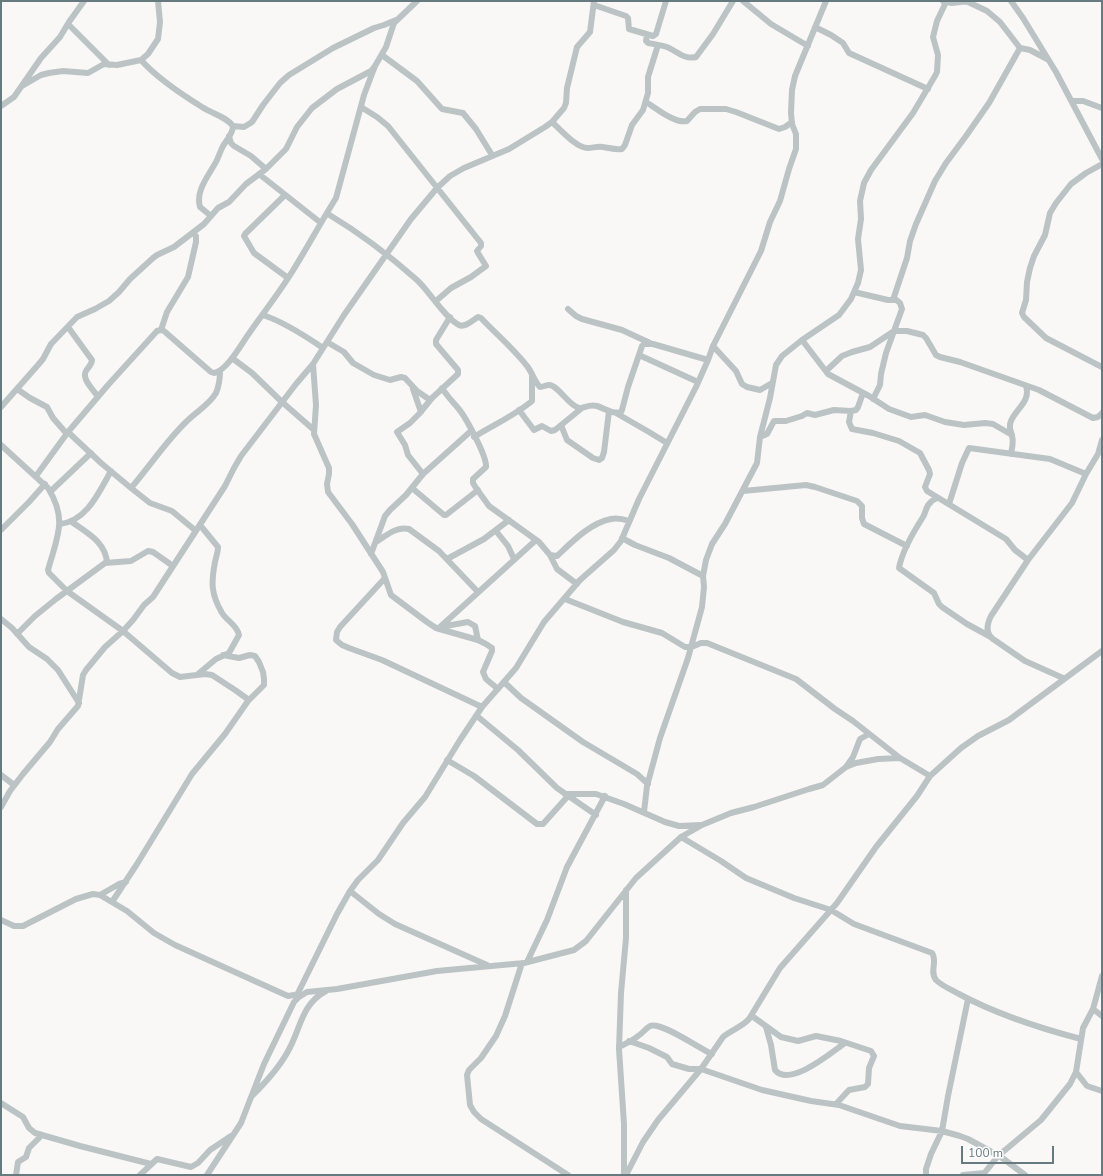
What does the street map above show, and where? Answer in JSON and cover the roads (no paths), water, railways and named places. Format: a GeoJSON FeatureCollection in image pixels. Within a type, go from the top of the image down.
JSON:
{"type":"FeatureCollection","features":[{"type":"Feature","properties":{"kind":"street"},"geometry":{"type":"LineString","coordinates":[[1,106],[11,100],[41,58],[60,37],[84,1]]}},
{"type":"Feature","properties":{"kind":"street"},"geometry":{"type":"LineString","coordinates":[[22,86],[41,75],[49,73],[64,70],[88,73],[104,64],[117,65],[141,60],[148,54],[158,40],[160,22],[158,1]]}},
{"type":"Feature","properties":{"kind":"street"},"geometry":{"type":"LineString","coordinates":[[1,407],[43,359],[51,344],[77,317],[95,309],[115,296],[130,279],[157,255],[174,247],[204,224],[218,208],[229,202],[246,184],[266,169],[286,149],[298,127],[312,108],[337,89],[371,71],[382,55],[391,28],[396,20],[417,1]]}},
{"type":"Feature","properties":{"kind":"street"},"geometry":{"type":"LineString","coordinates":[[1,807],[14,785],[50,742],[58,729],[76,710],[80,703],[82,680],[86,670],[105,647],[133,620],[144,604],[153,597],[225,486],[234,468],[282,402],[313,364],[410,219],[437,188],[450,176],[464,168],[518,144],[552,122],[564,108],[566,103],[567,88],[577,47],[590,32],[594,3],[626,16],[628,18],[629,28],[653,36],[656,34],[666,1]]}},
{"type":"Feature","properties":{"kind":"street"},"geometry":{"type":"LineString","coordinates":[[647,35],[647,42],[666,46],[680,55],[696,57],[714,34],[733,1]]}},
{"type":"Feature","properties":{"kind":"street"},"geometry":{"type":"LineString","coordinates":[[743,1],[771,24],[808,46]]}},
{"type":"Feature","properties":{"kind":"street"},"geometry":{"type":"LineString","coordinates":[[297,995],[350,891],[358,880],[378,860],[403,823],[425,797],[447,760],[482,707],[504,682],[526,653],[544,622],[587,573],[614,550],[622,538],[698,382],[713,346],[761,251],[770,222],[780,201],[796,149],[796,134],[792,122],[792,90],[797,68],[816,28],[826,1]]}},
{"type":"Feature","properties":{"kind":"street"},"geometry":{"type":"LineString","coordinates":[[644,812],[648,784],[665,722],[691,646],[702,607],[704,566],[712,544],[725,524],[757,463],[760,438],[775,368],[782,356],[838,315],[844,309],[854,292],[861,270],[858,239],[861,219],[860,201],[864,183],[871,170],[913,113],[937,72],[938,55],[933,37],[944,2],[952,3],[967,1],[987,11],[1000,22],[1020,48],[1030,50],[1049,61]]}},
{"type":"Feature","properties":{"kind":"street"},"geometry":{"type":"LineString","coordinates":[[1011,1],[1024,18],[1049,61],[1072,101],[1102,159]]}},
{"type":"Feature","properties":{"kind":"street"},"geometry":{"type":"LineString","coordinates":[[141,60],[154,73],[201,106],[228,121],[233,126],[244,127],[252,122],[280,83],[289,75],[333,48],[374,28],[396,20]]}},
{"type":"Feature","properties":{"kind":"street"},"geometry":{"type":"LineString","coordinates":[[68,24],[109,64]]}},
{"type":"Feature","properties":{"kind":"street"},"geometry":{"type":"LineString","coordinates":[[816,28],[831,35],[843,44],[851,54],[928,89]]}},
{"type":"Feature","properties":{"kind":"street"},"geometry":{"type":"LineString","coordinates":[[552,122],[566,136],[580,146],[587,148],[599,146],[620,150],[625,145],[632,125],[639,117],[646,102],[648,77],[658,45]]}},
{"type":"Feature","properties":{"kind":"street"},"geometry":{"type":"LineString","coordinates":[[894,298],[907,258],[910,241],[935,181],[946,163],[989,103],[1020,48]]}},
{"type":"Feature","properties":{"kind":"street"},"geometry":{"type":"LineString","coordinates":[[382,55],[417,81],[442,109],[463,113],[476,129],[492,155]]}},
{"type":"Feature","properties":{"kind":"street"},"geometry":{"type":"LineString","coordinates":[[161,330],[211,372],[214,373],[220,371],[232,358],[288,278],[328,214],[338,191],[364,95],[375,66]]}},
{"type":"Feature","properties":{"kind":"street"},"geometry":{"type":"LineString","coordinates":[[1072,101],[1083,101],[1102,108]]}},
{"type":"Feature","properties":{"kind":"street"},"geometry":{"type":"LineString","coordinates":[[646,102],[667,115],[681,121],[687,121],[700,109],[717,109],[736,112],[779,129],[786,127],[792,122]]}},
{"type":"Feature","properties":{"kind":"street"},"geometry":{"type":"LineString","coordinates":[[361,107],[388,126],[481,243],[481,246],[477,251],[486,266],[471,277],[451,288],[436,301]]}},
{"type":"Feature","properties":{"kind":"street"},"geometry":{"type":"LineString","coordinates":[[211,216],[200,207],[200,192],[222,148],[232,132],[233,126]]}},
{"type":"Feature","properties":{"kind":"street"},"geometry":{"type":"LineString","coordinates":[[229,136],[231,143],[234,146],[251,156],[266,169]]}},
{"type":"Feature","properties":{"kind":"street"},"geometry":{"type":"LineString","coordinates":[[1102,164],[1071,184],[1050,213],[1045,235],[1032,262],[1027,282],[1026,300],[1022,311],[1024,317],[1046,338],[1102,367]]}},
{"type":"Feature","properties":{"kind":"street"},"geometry":{"type":"LineString","coordinates":[[259,174],[321,223]]}},
{"type":"Feature","properties":{"kind":"street"},"geometry":{"type":"LineString","coordinates":[[285,195],[244,236],[254,253],[288,278]]}},
{"type":"Feature","properties":{"kind":"street"},"geometry":{"type":"LineString","coordinates":[[328,214],[386,255],[418,280],[450,318],[463,326],[478,317],[481,318],[513,349],[529,368],[540,388],[548,385],[554,387],[570,402],[578,408],[582,408]]}},
{"type":"Feature","properties":{"kind":"street"},"geometry":{"type":"LineString","coordinates":[[36,476],[67,433],[157,331],[161,330],[167,312],[188,277],[196,242],[196,236],[193,233]]}},
{"type":"Feature","properties":{"kind":"street"},"geometry":{"type":"LineString","coordinates":[[854,292],[888,300],[894,298]]}},
{"type":"Feature","properties":{"kind":"street"},"geometry":{"type":"LineString","coordinates":[[874,399],[880,385],[883,366],[902,309],[900,303],[894,298]]}},
{"type":"Feature","properties":{"kind":"street"},"geometry":{"type":"LineString","coordinates":[[568,310],[578,318],[622,330],[654,344],[708,360]]}},
{"type":"Feature","properties":{"kind":"street"},"geometry":{"type":"LineString","coordinates":[[263,315],[272,318],[325,345],[344,352],[353,363],[374,375],[390,380],[404,377],[408,379],[417,391],[430,400]]}},
{"type":"Feature","properties":{"kind":"street"},"geometry":{"type":"LineString","coordinates":[[423,474],[408,455],[405,445],[397,432],[410,423],[442,388],[456,378],[458,370],[436,344],[436,340],[450,318]]}},
{"type":"Feature","properties":{"kind":"street"},"geometry":{"type":"LineString","coordinates":[[68,327],[92,360],[92,363],[84,373],[85,378],[98,397]]}},
{"type":"Feature","properties":{"kind":"street"},"geometry":{"type":"LineString","coordinates":[[826,371],[842,356],[870,347],[894,331],[907,331],[923,335],[936,355],[940,357],[960,362],[1045,393],[1093,418],[1098,417],[1102,413]]}},
{"type":"Feature","properties":{"kind":"street"},"geometry":{"type":"LineString","coordinates":[[802,340],[826,371],[834,378],[874,399],[889,409],[911,417],[925,415],[945,422],[964,426],[985,423],[993,424],[1012,436]]}},
{"type":"Feature","properties":{"kind":"street"},"geometry":{"type":"LineString","coordinates":[[616,413],[619,413],[622,410],[628,387],[643,344],[654,344]]}},
{"type":"Feature","properties":{"kind":"street"},"geometry":{"type":"LineString","coordinates":[[713,346],[732,367],[738,375],[740,382],[747,387],[760,390],[772,383]]}},
{"type":"Feature","properties":{"kind":"street"},"geometry":{"type":"LineString","coordinates":[[639,356],[698,382]]}},
{"type":"Feature","properties":{"kind":"street"},"geometry":{"type":"LineString","coordinates":[[232,358],[252,373],[314,430]]}},
{"type":"Feature","properties":{"kind":"street"},"geometry":{"type":"LineString","coordinates":[[313,364],[316,405],[314,430],[315,437],[329,468],[327,484],[328,492],[352,524],[383,572],[391,595],[422,618],[438,627],[478,640],[492,648],[483,672],[486,679],[498,689]]}},
{"type":"Feature","properties":{"kind":"street"},"geometry":{"type":"LineString","coordinates":[[131,488],[186,422],[201,410],[216,393],[220,380],[220,371]]}},
{"type":"Feature","properties":{"kind":"street"},"geometry":{"type":"LineString","coordinates":[[474,437],[501,422],[533,400],[531,388],[532,374]]}},
{"type":"Feature","properties":{"kind":"street"},"geometry":{"type":"LineString","coordinates":[[412,385],[421,412]]}},
{"type":"Feature","properties":{"kind":"street"},"geometry":{"type":"LineString","coordinates":[[1011,454],[1013,444],[1009,425],[1012,418],[1022,407],[1028,390],[1026,386]]}},
{"type":"Feature","properties":{"kind":"street"},"geometry":{"type":"LineString","coordinates":[[442,388],[462,413],[484,457],[486,465],[473,479],[478,490],[489,506],[536,540],[550,555],[557,569],[577,584]]}},
{"type":"Feature","properties":{"kind":"street"},"geometry":{"type":"LineString","coordinates":[[17,389],[47,407],[53,418],[67,433],[131,488],[150,502],[172,511],[196,532]]}},
{"type":"Feature","properties":{"kind":"street"},"geometry":{"type":"LineString","coordinates":[[760,438],[767,434],[774,421],[786,421],[807,413],[817,415],[840,409],[851,411],[856,410],[863,393]]}},
{"type":"Feature","properties":{"kind":"street"},"geometry":{"type":"LineString","coordinates":[[519,410],[534,430],[542,426],[554,431],[582,408],[588,405],[596,406],[616,413],[667,443]]}},
{"type":"Feature","properties":{"kind":"street"},"geometry":{"type":"LineString","coordinates":[[561,425],[567,440],[593,458],[599,460],[602,458],[604,452],[609,411]]}},
{"type":"Feature","properties":{"kind":"street"},"geometry":{"type":"LineString","coordinates":[[851,411],[849,422],[853,430],[873,433],[899,441],[920,453],[930,474],[926,490],[1006,539],[1015,550],[1028,560]]}},
{"type":"Feature","properties":{"kind":"street"},"geometry":{"type":"LineString","coordinates":[[371,554],[385,516],[412,488],[423,474],[471,431]]}},
{"type":"Feature","properties":{"kind":"street"},"geometry":{"type":"LineString","coordinates":[[989,636],[988,623],[991,616],[1028,560],[1072,503],[1086,474],[1098,454],[1102,440]]}},
{"type":"Feature","properties":{"kind":"street"},"geometry":{"type":"LineString","coordinates":[[1,445],[15,460],[45,484],[54,497],[59,513],[60,524],[48,570],[49,573],[67,591],[123,631],[156,660],[178,676],[183,677],[198,674],[212,675],[249,700]]}},
{"type":"Feature","properties":{"kind":"street"},"geometry":{"type":"LineString","coordinates":[[949,504],[968,448],[1050,460],[1086,474]]}},
{"type":"Feature","properties":{"kind":"street"},"geometry":{"type":"LineString","coordinates":[[51,492],[91,453]]}},
{"type":"Feature","properties":{"kind":"street"},"geometry":{"type":"LineString","coordinates":[[60,524],[72,522],[77,519],[89,506],[111,472]]}},
{"type":"Feature","properties":{"kind":"street"},"geometry":{"type":"LineString","coordinates":[[1,530],[45,484]]}},
{"type":"Feature","properties":{"kind":"street"},"geometry":{"type":"LineString","coordinates":[[743,491],[806,485],[815,487],[857,502],[862,506],[862,518],[864,524],[907,546]]}},
{"type":"Feature","properties":{"kind":"street"},"geometry":{"type":"LineString","coordinates":[[412,488],[444,515],[478,490]]}},
{"type":"Feature","properties":{"kind":"street"},"geometry":{"type":"LineString","coordinates":[[938,498],[928,504],[923,517],[911,535],[899,567],[900,570],[934,593],[938,604],[967,624],[989,636],[1025,661],[1063,678]]}},
{"type":"Feature","properties":{"kind":"street"},"geometry":{"type":"LineString","coordinates":[[550,555],[557,556],[590,528],[601,522],[618,518],[629,521]]}},
{"type":"Feature","properties":{"kind":"street"},"geometry":{"type":"LineString","coordinates":[[447,559],[484,539],[509,520]]}},
{"type":"Feature","properties":{"kind":"street"},"geometry":{"type":"LineString","coordinates":[[72,522],[99,542],[106,552],[107,563]]}},
{"type":"Feature","properties":{"kind":"street"},"geometry":{"type":"LineString","coordinates":[[198,674],[216,659],[230,652],[239,637],[239,633],[235,626],[225,618],[214,597],[212,591],[212,577],[218,547],[200,525]]}},
{"type":"Feature","properties":{"kind":"street"},"geometry":{"type":"LineString","coordinates":[[376,542],[398,529],[409,529],[434,546],[478,592]]}},
{"type":"Feature","properties":{"kind":"street"},"geometry":{"type":"LineString","coordinates":[[496,531],[508,546],[514,559]]}},
{"type":"Feature","properties":{"kind":"street"},"geometry":{"type":"LineString","coordinates":[[622,538],[635,545],[669,558],[703,576]]}},
{"type":"Feature","properties":{"kind":"street"},"geometry":{"type":"LineString","coordinates":[[438,627],[536,540]]}},
{"type":"Feature","properties":{"kind":"street"},"geometry":{"type":"LineString","coordinates":[[17,634],[35,616],[100,566],[107,563],[130,561],[148,551],[153,552],[173,566]]}},
{"type":"Feature","properties":{"kind":"street"},"geometry":{"type":"LineString","coordinates":[[385,578],[340,627],[337,632],[336,640],[342,645],[382,660],[482,707]]}},
{"type":"Feature","properties":{"kind":"street"},"geometry":{"type":"LineString","coordinates":[[565,599],[623,622],[662,633],[682,646],[687,647],[707,643],[790,675],[900,758],[930,776]]}},
{"type":"Feature","properties":{"kind":"street"},"geometry":{"type":"LineString","coordinates":[[1,619],[29,647],[47,659],[58,670],[80,703]]}},
{"type":"Feature","properties":{"kind":"street"},"geometry":{"type":"LineString","coordinates":[[438,627],[463,622],[470,623],[475,626],[478,640]]}},
{"type":"Feature","properties":{"kind":"street"},"geometry":{"type":"LineString","coordinates":[[625,1175],[643,1142],[658,1120],[728,1033],[746,1023],[752,1016],[780,968],[831,910],[876,847],[917,796],[930,776],[961,748],[978,736],[1010,720],[1063,678],[1102,651]]}},
{"type":"Feature","properties":{"kind":"street"},"geometry":{"type":"LineString","coordinates":[[112,902],[126,882],[192,774],[225,734],[249,700],[264,685],[264,679],[259,662],[252,655],[239,658],[223,655]]}},
{"type":"Feature","properties":{"kind":"street"},"geometry":{"type":"LineString","coordinates":[[504,682],[521,698],[583,742],[637,774],[648,784]]}},
{"type":"Feature","properties":{"kind":"street"},"geometry":{"type":"LineString","coordinates":[[477,716],[518,750],[557,788],[596,815]]}},
{"type":"Feature","properties":{"kind":"street"},"geometry":{"type":"LineString","coordinates":[[846,767],[853,757],[860,739],[869,734]]}},
{"type":"Feature","properties":{"kind":"street"},"geometry":{"type":"LineString","coordinates":[[1,920],[14,926],[23,926],[76,900],[89,895],[100,895],[127,911],[154,933],[175,945],[288,996],[437,971],[524,962],[562,954],[581,946],[636,878],[681,837],[702,825],[730,813],[823,785],[846,767],[856,763],[878,759],[900,758]]}},
{"type":"Feature","properties":{"kind":"street"},"geometry":{"type":"LineString","coordinates":[[447,760],[474,776],[537,824],[543,824],[566,795],[592,793],[605,796],[665,822],[679,826],[702,825]]}},
{"type":"Feature","properties":{"kind":"street"},"geometry":{"type":"LineString","coordinates":[[1,775],[14,785]]}},
{"type":"Feature","properties":{"kind":"street"},"geometry":{"type":"LineString","coordinates":[[568,1175],[481,1119],[474,1112],[470,1105],[467,1084],[468,1073],[481,1058],[496,1036],[505,1016],[524,962],[547,920],[567,867],[605,796]]}},
{"type":"Feature","properties":{"kind":"street"},"geometry":{"type":"LineString","coordinates":[[681,837],[746,878],[794,898],[831,910],[854,924],[932,954],[934,957],[933,972],[935,979],[968,999],[1040,1028],[1081,1040]]}},
{"type":"Feature","properties":{"kind":"street"},"geometry":{"type":"LineString","coordinates":[[100,895],[118,884],[126,882]]}},
{"type":"Feature","properties":{"kind":"street"},"geometry":{"type":"LineString","coordinates":[[625,1175],[624,1124],[619,1047],[621,993],[626,938],[626,890]]}},
{"type":"Feature","properties":{"kind":"street"},"geometry":{"type":"LineString","coordinates":[[350,891],[379,914],[395,924],[488,966]]}},
{"type":"Feature","properties":{"kind":"street"},"geometry":{"type":"LineString","coordinates":[[963,1175],[984,1173],[998,1156],[1041,1120],[1070,1084],[1076,1072],[1083,1028],[1093,1009],[1102,976]]}},
{"type":"Feature","properties":{"kind":"street"},"geometry":{"type":"LineString","coordinates":[[250,1098],[265,1083],[287,1054],[293,1042],[301,1017],[316,998],[327,990]]}},
{"type":"Feature","properties":{"kind":"street"},"geometry":{"type":"LineString","coordinates":[[207,1175],[241,1123],[264,1064],[294,1002],[307,992]]}},
{"type":"Feature","properties":{"kind":"street"},"geometry":{"type":"LineString","coordinates":[[926,1175],[926,1168],[931,1154],[942,1131],[968,999]]}},
{"type":"Feature","properties":{"kind":"street"},"geometry":{"type":"LineString","coordinates":[[1093,1009],[1102,1016]]}},
{"type":"Feature","properties":{"kind":"street"},"geometry":{"type":"LineString","coordinates":[[752,1016],[781,1037],[798,1041],[816,1036],[845,1043],[872,1052],[874,1056],[869,1068],[869,1082],[867,1086],[849,1090],[836,1104]]}},
{"type":"Feature","properties":{"kind":"street"},"geometry":{"type":"LineString","coordinates":[[619,1047],[630,1042],[651,1026],[657,1026],[686,1039],[712,1054]]}},
{"type":"Feature","properties":{"kind":"street"},"geometry":{"type":"LineString","coordinates":[[766,1027],[771,1045],[775,1070],[780,1074],[796,1074],[802,1072],[845,1043]]}},
{"type":"Feature","properties":{"kind":"street"},"geometry":{"type":"LineString","coordinates":[[630,1042],[667,1057],[672,1064],[689,1069],[700,1069],[755,1088],[811,1101],[836,1104],[900,1126],[942,1131],[968,1140],[998,1156],[1025,1175]]}},
{"type":"Feature","properties":{"kind":"street"},"geometry":{"type":"LineString","coordinates":[[1076,1072],[1087,1086],[1102,1091]]}},
{"type":"Feature","properties":{"kind":"street"},"geometry":{"type":"LineString","coordinates":[[1,1103],[23,1117],[32,1131],[80,1146],[151,1164]]}},
{"type":"Feature","properties":{"kind":"street"},"geometry":{"type":"LineString","coordinates":[[140,1175],[155,1160],[159,1159],[188,1168],[194,1166],[210,1150],[234,1133]]}},
{"type":"Feature","properties":{"kind":"street"},"geometry":{"type":"LineString","coordinates":[[16,1175],[18,1162],[26,1157],[29,1148],[42,1135]]}}]}
